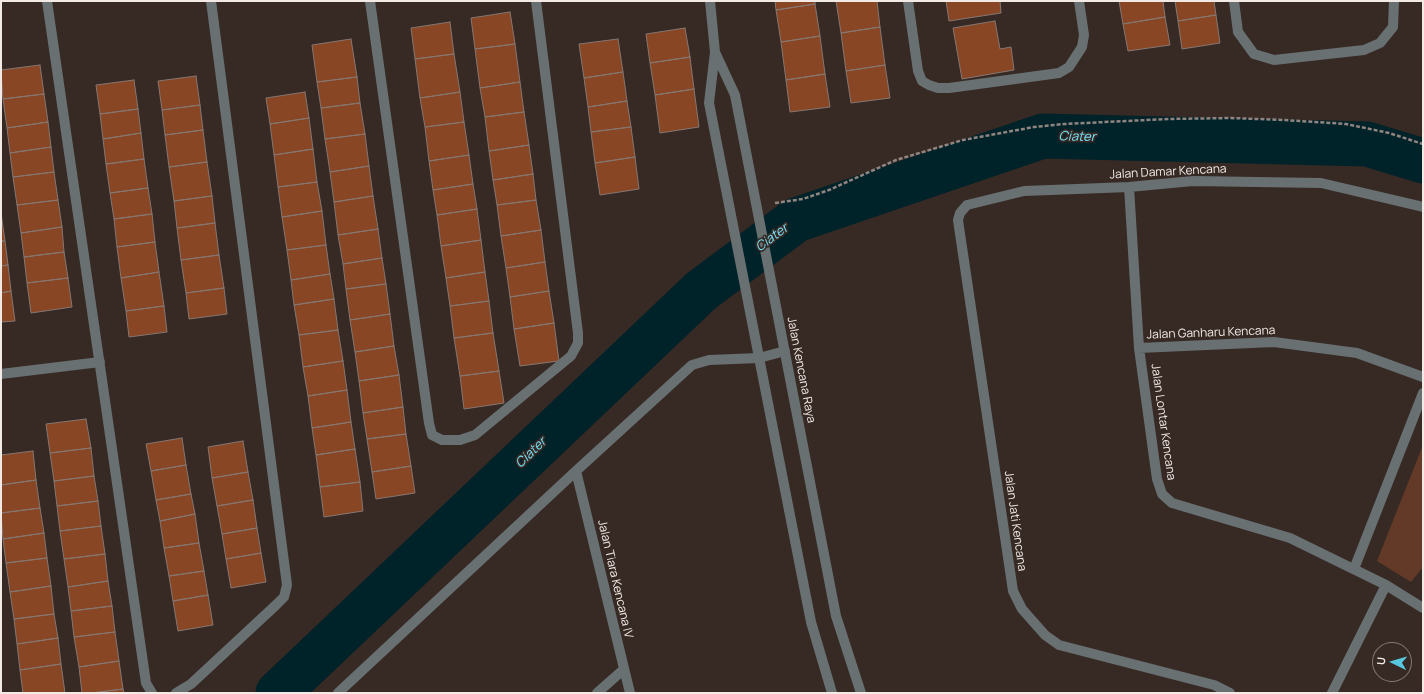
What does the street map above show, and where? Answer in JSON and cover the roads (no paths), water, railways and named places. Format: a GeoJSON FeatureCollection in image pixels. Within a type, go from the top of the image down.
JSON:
{"type":"FeatureCollection","features":[{"type":"Feature","properties":{"kind":"street"},"geometry":{"type":"LineString","coordinates":[[47,1],[146,683],[152,693]]}},
{"type":"Feature","properties":{"kind":"street"},"geometry":{"type":"LineString","coordinates":[[176,693],[191,684],[276,605],[284,597],[287,585],[211,1]]}},
{"type":"Feature","properties":{"kind":"street"},"geometry":{"type":"LineString","coordinates":[[370,1],[429,423],[432,435],[442,440],[460,440],[475,435],[571,356],[578,343],[578,333],[536,1]]}},
{"type":"Feature","properties":{"kind":"street","name":"Jalan Kencana Raya"},"geometry":{"type":"LineString","coordinates":[[710,1],[715,52],[709,103],[811,622],[832,693]]}},
{"type":"Feature","properties":{"kind":"street"},"geometry":{"type":"LineString","coordinates":[[908,1],[918,71],[922,80],[934,87],[949,88],[1059,73],[1069,67],[1082,47],[1084,35],[1079,1]]}},
{"type":"Feature","properties":{"kind":"street"},"geometry":{"type":"LineString","coordinates":[[1234,1],[1238,32],[1254,54],[1274,60],[1364,50],[1380,43],[1393,27],[1394,1]]}},
{"type":"Feature","properties":{"kind":"street","name":"Jalan Kencana Raya"},"geometry":{"type":"LineString","coordinates":[[715,52],[735,95],[836,616],[861,693]]}},
{"type":"Feature","properties":{"kind":"street","name":"Jalan Damar Kencana"},"geometry":{"type":"LineString","coordinates":[[962,208],[967,205],[1024,191],[1129,187],[1193,181],[1321,183],[1423,207]]}},
{"type":"Feature","properties":{"kind":"street","name":"Jalan Lontar Kencana"},"geometry":{"type":"LineString","coordinates":[[1129,187],[1139,348],[1157,479],[1162,494],[1172,503],[1290,538],[1386,585],[1423,607]]}},
{"type":"Feature","properties":{"kind":"street","name":"Jalan Jati Kencana"},"geometry":{"type":"LineString","coordinates":[[962,208],[958,220],[963,258],[1013,591],[1022,609],[1044,635],[1059,646],[1214,685],[1230,693]]}},
{"type":"Feature","properties":{"kind":"street","name":"Jalan Ganharu Kencana"},"geometry":{"type":"LineString","coordinates":[[1139,348],[1274,342],[1357,353],[1423,377]]}},
{"type":"Feature","properties":{"kind":"street"},"geometry":{"type":"LineString","coordinates":[[338,693],[692,365],[709,360],[759,358],[785,351]]}},
{"type":"Feature","properties":{"kind":"street"},"geometry":{"type":"LineString","coordinates":[[1,374],[100,362]]}},
{"type":"Feature","properties":{"kind":"street"},"geometry":{"type":"LineString","coordinates":[[1354,569],[1423,393]]}},
{"type":"Feature","properties":{"kind":"street","name":"Jalan Tiara Kencana IV"},"geometry":{"type":"LineString","coordinates":[[576,471],[623,670],[630,693]]}},
{"type":"Feature","properties":{"kind":"street"},"geometry":{"type":"LineString","coordinates":[[1332,693],[1386,585]]}},
{"type":"Feature","properties":{"kind":"street"},"geometry":{"type":"LineString","coordinates":[[598,693],[623,670]]}},
{"type":"Feature","properties":{"kind":"waterway","name":"Ciater"},"geometry":{"type":"LineString","coordinates":[[278,693],[701,291],[796,220],[1043,136],[1367,144],[1423,161]]}}]}
